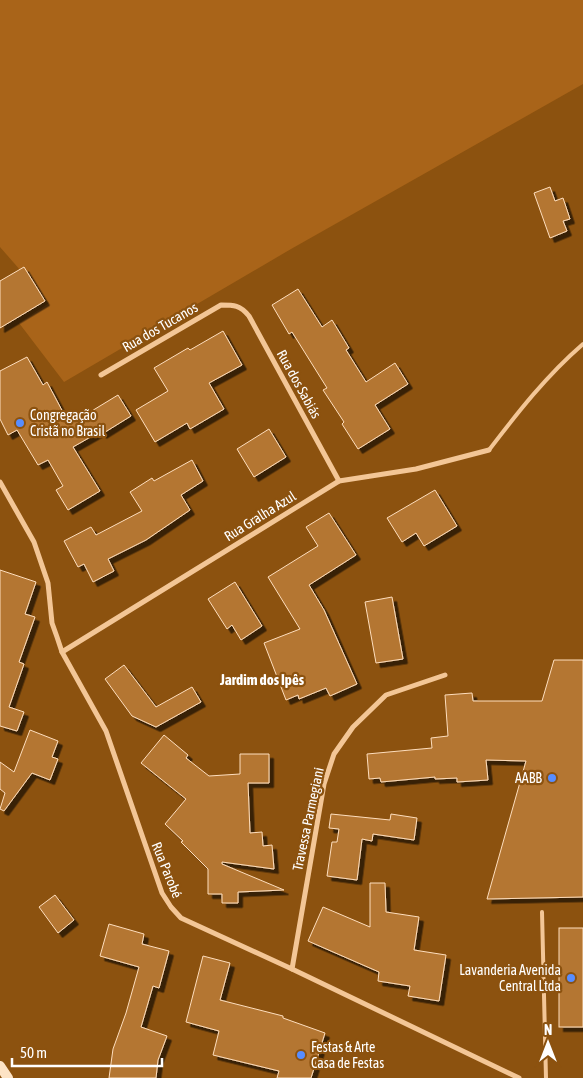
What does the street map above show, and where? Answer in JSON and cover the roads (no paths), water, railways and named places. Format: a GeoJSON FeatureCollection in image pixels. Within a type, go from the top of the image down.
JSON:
{"type":"FeatureCollection","features":[{"type":"Feature","properties":{"kind":"main road"},"geometry":{"type":"LineString","coordinates":[[0,1066],[8,1078]]}},
{"type":"Feature","properties":{"kind":"street","name":"Rua dos Tucanos"},"geometry":{"type":"LineString","coordinates":[[101,374],[221,305],[231,305]]}},
{"type":"Feature","properties":{"kind":"street","name":"Rua dos Sabiás"},"geometry":{"type":"LineString","coordinates":[[231,305],[242,308],[249,316],[339,481]]}},
{"type":"Feature","properties":{"kind":"street","name":"Rua Gralha Azul"},"geometry":{"type":"LineString","coordinates":[[62,652],[339,481],[416,469],[489,450]]}},
{"type":"Feature","properties":{"kind":"street","name":"Rua Parobé"},"geometry":{"type":"LineString","coordinates":[[0,482],[34,542],[48,583],[52,623],[62,652],[106,731],[162,893],[170,907],[181,918],[519,1078]]}},
{"type":"Feature","properties":{"kind":"street","name":"Travessa Parmegiani"},"geometry":{"type":"LineString","coordinates":[[292,969],[324,784],[334,754],[354,727],[386,695],[445,675]]}},
{"type":"Feature","properties":{"kind":"lane"},"geometry":{"type":"LineString","coordinates":[[489,450],[525,403],[566,359],[583,344]]}},
{"type":"Feature","properties":{"kind":"lane"},"geometry":{"type":"LineString","coordinates":[[542,912],[546,1078]]}},
{"type":"Feature","properties":{"kind":"place","name":"Congregação Cristã no Brasil"},"geometry":{"type":"Point","coordinates":[20,423]}},
{"type":"Feature","properties":{"kind":"place","name":"AABB"},"geometry":{"type":"Point","coordinates":[552,778]}},
{"type":"Feature","properties":{"kind":"place","name":"Lavanderia Avenida Central Ltda"},"geometry":{"type":"Point","coordinates":[571,978]}},
{"type":"Feature","properties":{"kind":"place","name":"Festas & Arte Casa de Festas"},"geometry":{"type":"Point","coordinates":[301,1055]}},
{"type":"Feature","properties":{"kind":"district","name":"Jardim dos Ipês"},"geometry":{"type":"Point","coordinates":[262,680]}}]}
